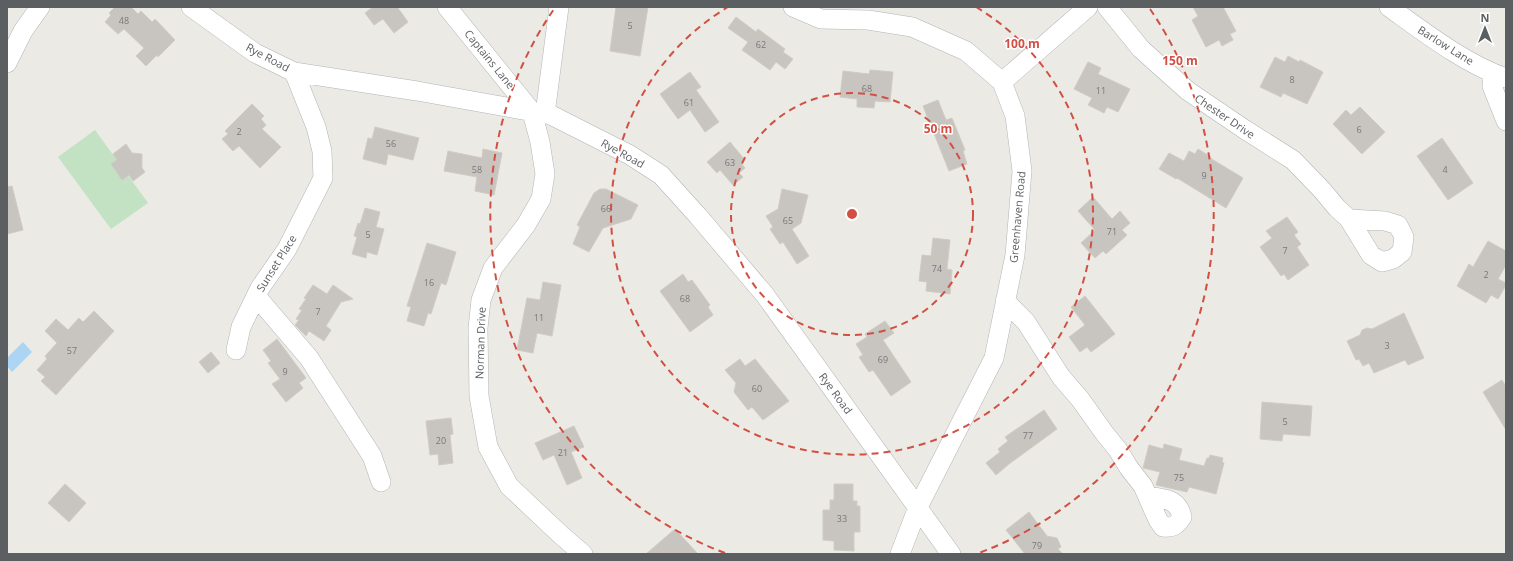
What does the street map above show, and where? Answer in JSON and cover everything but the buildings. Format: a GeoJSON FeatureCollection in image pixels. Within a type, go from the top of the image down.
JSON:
{"type":"FeatureCollection","features":[{"type":"Feature","properties":{"kind":"street"},"geometry":{"type":"LineString","coordinates":[[7,63],[23,31],[40,7]]}},
{"type":"Feature","properties":{"kind":"street","name":"Rye Road"},"geometry":{"type":"LineString","coordinates":[[191,7],[255,53],[294,72],[551,115],[630,155],[661,176],[698,216],[765,295],[918,507]]}},
{"type":"Feature","properties":{"kind":"street","name":"Captains Lane"},"geometry":{"type":"LineString","coordinates":[[447,7],[539,113]]}},
{"type":"Feature","properties":{"kind":"street","name":"Norman Drive"},"geometry":{"type":"LineString","coordinates":[[559,7],[539,113],[540,142],[545,174],[541,199],[526,225],[494,268],[481,300],[478,328],[479,396],[488,447],[509,486],[582,554]]}},
{"type":"Feature","properties":{"kind":"street","name":"Greenhaven Road"},"geometry":{"type":"LineString","coordinates":[[793,7],[821,19],[868,20],[912,27],[966,51],[1002,82],[1015,116],[1022,172],[1015,255],[994,358],[918,507]]}},
{"type":"Feature","properties":{"kind":"street"},"geometry":{"type":"LineString","coordinates":[[1002,82],[1088,7]]}},
{"type":"Feature","properties":{"kind":"street","name":"Chester Drive"},"geometry":{"type":"LineString","coordinates":[[1107,7],[1141,49],[1188,91],[1293,160],[1349,219]]}},
{"type":"Feature","properties":{"kind":"street","name":"Barlow Lane"},"geometry":{"type":"LineString","coordinates":[[1389,7],[1438,42],[1500,76]]}},
{"type":"Feature","properties":{"kind":"street","name":"Sunset Place"},"geometry":{"type":"LineString","coordinates":[[236,350],[241,327],[260,288],[287,249],[323,178],[322,151],[316,127],[294,72]]}},
{"type":"Feature","properties":{"kind":"street"},"geometry":{"type":"LineString","coordinates":[[1500,76],[1492,86],[1506,121]]}},
{"type":"Feature","properties":{"kind":"street"},"geometry":{"type":"LineString","coordinates":[[256,296],[309,358],[372,456],[381,482]]}},
{"type":"Feature","properties":{"kind":"street"},"geometry":{"type":"LineString","coordinates":[[1005,301],[1026,322],[1061,377],[1080,399],[1118,450],[1143,486],[1148,496]]}},
{"type":"Feature","properties":{"kind":"street"},"geometry":{"type":"LineString","coordinates":[[900,554],[918,507]]}},
{"type":"Feature","properties":{"kind":"street"},"geometry":{"type":"LineString","coordinates":[[918,507],[951,554]]}},
{"type":"Feature","properties":{"kind":"green space"},"geometry":{"type":"Polygon","coordinates":[[[95,130],[148,203],[111,229],[58,157],[95,130]]]}},
{"type":"Feature","properties":{"kind":"water"},"geometry":{"type":"Polygon","coordinates":[[[23,342],[32,352],[12,372],[7,366],[7,358],[23,342]]]}}]}
